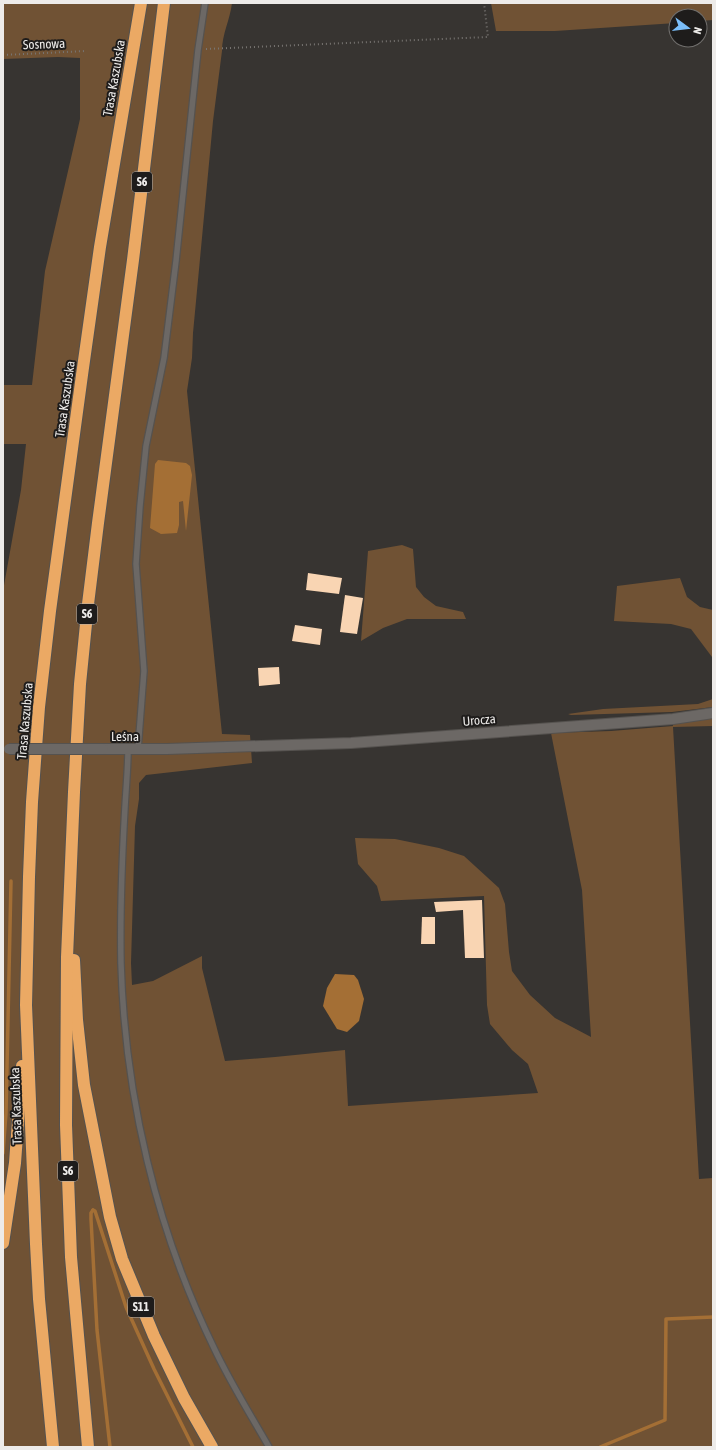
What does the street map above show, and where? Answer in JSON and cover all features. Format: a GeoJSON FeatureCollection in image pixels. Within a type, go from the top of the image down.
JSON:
{"type":"FeatureCollection","features":[{"type":"Feature","properties":{"kind":"highway","name":"Trasa Kaszubska"},"geometry":{"type":"LineString","coordinates":[[53,1447],[41,1322],[36,1244],[26,1005],[32,802],[39,707],[50,611],[100,247],[141,3]]}},
{"type":"Feature","properties":{"kind":"highway","name":"S6"},"geometry":{"type":"LineString","coordinates":[[88,1447],[71,1257],[66,1125],[67,957],[79,700],[88,604],[133,260],[164,3]]}},
{"type":"Feature","properties":{"kind":"highway","name":"S11"},"geometry":{"type":"LineString","coordinates":[[70,894],[77,1020],[84,1085],[110,1218],[122,1259],[151,1330],[184,1398],[212,1447]]}},
{"type":"Feature","properties":{"kind":"highway"},"geometry":{"type":"LineString","coordinates":[[3,1243],[16,1158],[26,1005]]}},
{"type":"Feature","properties":{"kind":"street","name":"Urocza"},"geometry":{"type":"LineString","coordinates":[[247,747],[351,743],[673,719],[713,713]]}},
{"type":"Feature","properties":{"kind":"street","name":"Leśna"},"geometry":{"type":"LineString","coordinates":[[6,748],[133,749],[247,747]]}},
{"type":"Feature","properties":{"kind":"lane"},"geometry":{"type":"LineString","coordinates":[[205,3],[198,50],[176,261],[164,358],[146,446],[140,506],[136,564],[144,671],[124,815],[121,964],[128,1056],[136,1108],[146,1158],[162,1214],[178,1263],[214,1348],[269,1447]]}},
{"type":"Feature","properties":{"kind":"path"},"geometry":{"type":"LineString","coordinates":[[198,50],[488,37],[484,3]]}},
{"type":"Feature","properties":{"kind":"path","name":"Sosnowa"},"geometry":{"type":"LineString","coordinates":[[3,55],[86,52]]}},
{"type":"Feature","properties":{"kind":"shaded area"},"geometry":{"type":"Polygon","coordinates":[[[3,3],[232,3],[223,39],[213,121],[193,333],[192,358],[187,391],[222,734],[250,735],[252,763],[146,775],[139,783],[139,799],[135,826],[131,963],[132,985],[153,981],[202,956],[202,968],[225,1061],[345,1050],[348,1106],[538,1093],[528,1064],[512,1050],[490,1024],[487,1005],[484,896],[381,901],[377,886],[358,864],[355,838],[395,839],[439,848],[464,856],[499,888],[505,904],[512,971],[530,995],[555,1018],[591,1037],[582,890],[551,733],[611,731],[673,726],[672,722],[713,716],[713,726],[673,727],[699,1179],[713,1178],[713,1447],[3,1447],[3,591],[21,490],[26,444],[3,444],[3,385],[32,385],[45,271],[80,119],[80,58],[58,57],[3,59],[3,3]]]}},
{"type":"Feature","properties":{"kind":"shaded area"},"geometry":{"type":"Polygon","coordinates":[[[491,3],[713,3],[713,20],[708,20],[708,8],[668,8],[668,24],[555,31],[496,31],[491,3]]]}},
{"type":"Feature","properties":{"kind":"shaded area"},"geometry":{"type":"Polygon","coordinates":[[[158,460],[186,463],[190,466],[192,475],[186,531],[183,501],[179,502],[179,525],[177,533],[161,534],[150,528],[155,464],[158,460]]]}},
{"type":"Feature","properties":{"kind":"shaded area"},"geometry":{"type":"Polygon","coordinates":[[[402,545],[413,549],[416,587],[424,597],[436,606],[463,612],[466,619],[407,619],[383,628],[361,641],[368,551],[402,545]]]}},
{"type":"Feature","properties":{"kind":"shaded area"},"geometry":{"type":"Polygon","coordinates":[[[680,578],[687,597],[700,607],[713,610],[713,662],[712,657],[691,629],[671,624],[614,621],[617,586],[680,578]]]}},
{"type":"Feature","properties":{"kind":"shaded area"},"geometry":{"type":"Polygon","coordinates":[[[713,699],[713,707],[672,712],[568,714],[603,709],[698,704],[713,699]]]}},
{"type":"Feature","properties":{"kind":"shaded area"},"geometry":{"type":"Polygon","coordinates":[[[335,974],[354,975],[358,980],[364,999],[359,1021],[347,1032],[337,1029],[323,1006],[327,988],[335,974]]]}},
{"type":"Feature","properties":{"kind":"building"},"geometry":{"type":"Polygon","coordinates":[[[308,573],[342,578],[339,594],[306,590],[308,573]]]}},
{"type":"Feature","properties":{"kind":"building"},"geometry":{"type":"Polygon","coordinates":[[[345,595],[363,598],[357,634],[340,632],[345,595]]]}},
{"type":"Feature","properties":{"kind":"building"},"geometry":{"type":"Polygon","coordinates":[[[295,625],[322,629],[320,645],[292,641],[295,625]]]}},
{"type":"Feature","properties":{"kind":"building"},"geometry":{"type":"Polygon","coordinates":[[[279,667],[280,684],[259,686],[258,668],[279,667]]]}},
{"type":"Feature","properties":{"kind":"building"},"geometry":{"type":"Polygon","coordinates":[[[482,900],[484,958],[465,958],[463,910],[436,912],[434,902],[482,900]]]}},
{"type":"Feature","properties":{"kind":"building"},"geometry":{"type":"Polygon","coordinates":[[[422,917],[435,917],[435,944],[421,944],[422,917]]]}},
{"type":"Feature","properties":{"kind":"waterway"},"geometry":{"type":"LineString","coordinates":[[3,1153],[6,1113],[11,881]]}},
{"type":"Feature","properties":{"kind":"waterway"},"geometry":{"type":"LineString","coordinates":[[93,1210],[95,1211],[126,1307],[154,1369],[193,1447]]}},
{"type":"Feature","properties":{"kind":"waterway"},"geometry":{"type":"LineString","coordinates":[[93,1210],[91,1213],[91,1219],[97,1330],[110,1447]]}},
{"type":"Feature","properties":{"kind":"waterway"},"geometry":{"type":"LineString","coordinates":[[600,1447],[665,1420],[666,1319],[713,1317]]}}]}
